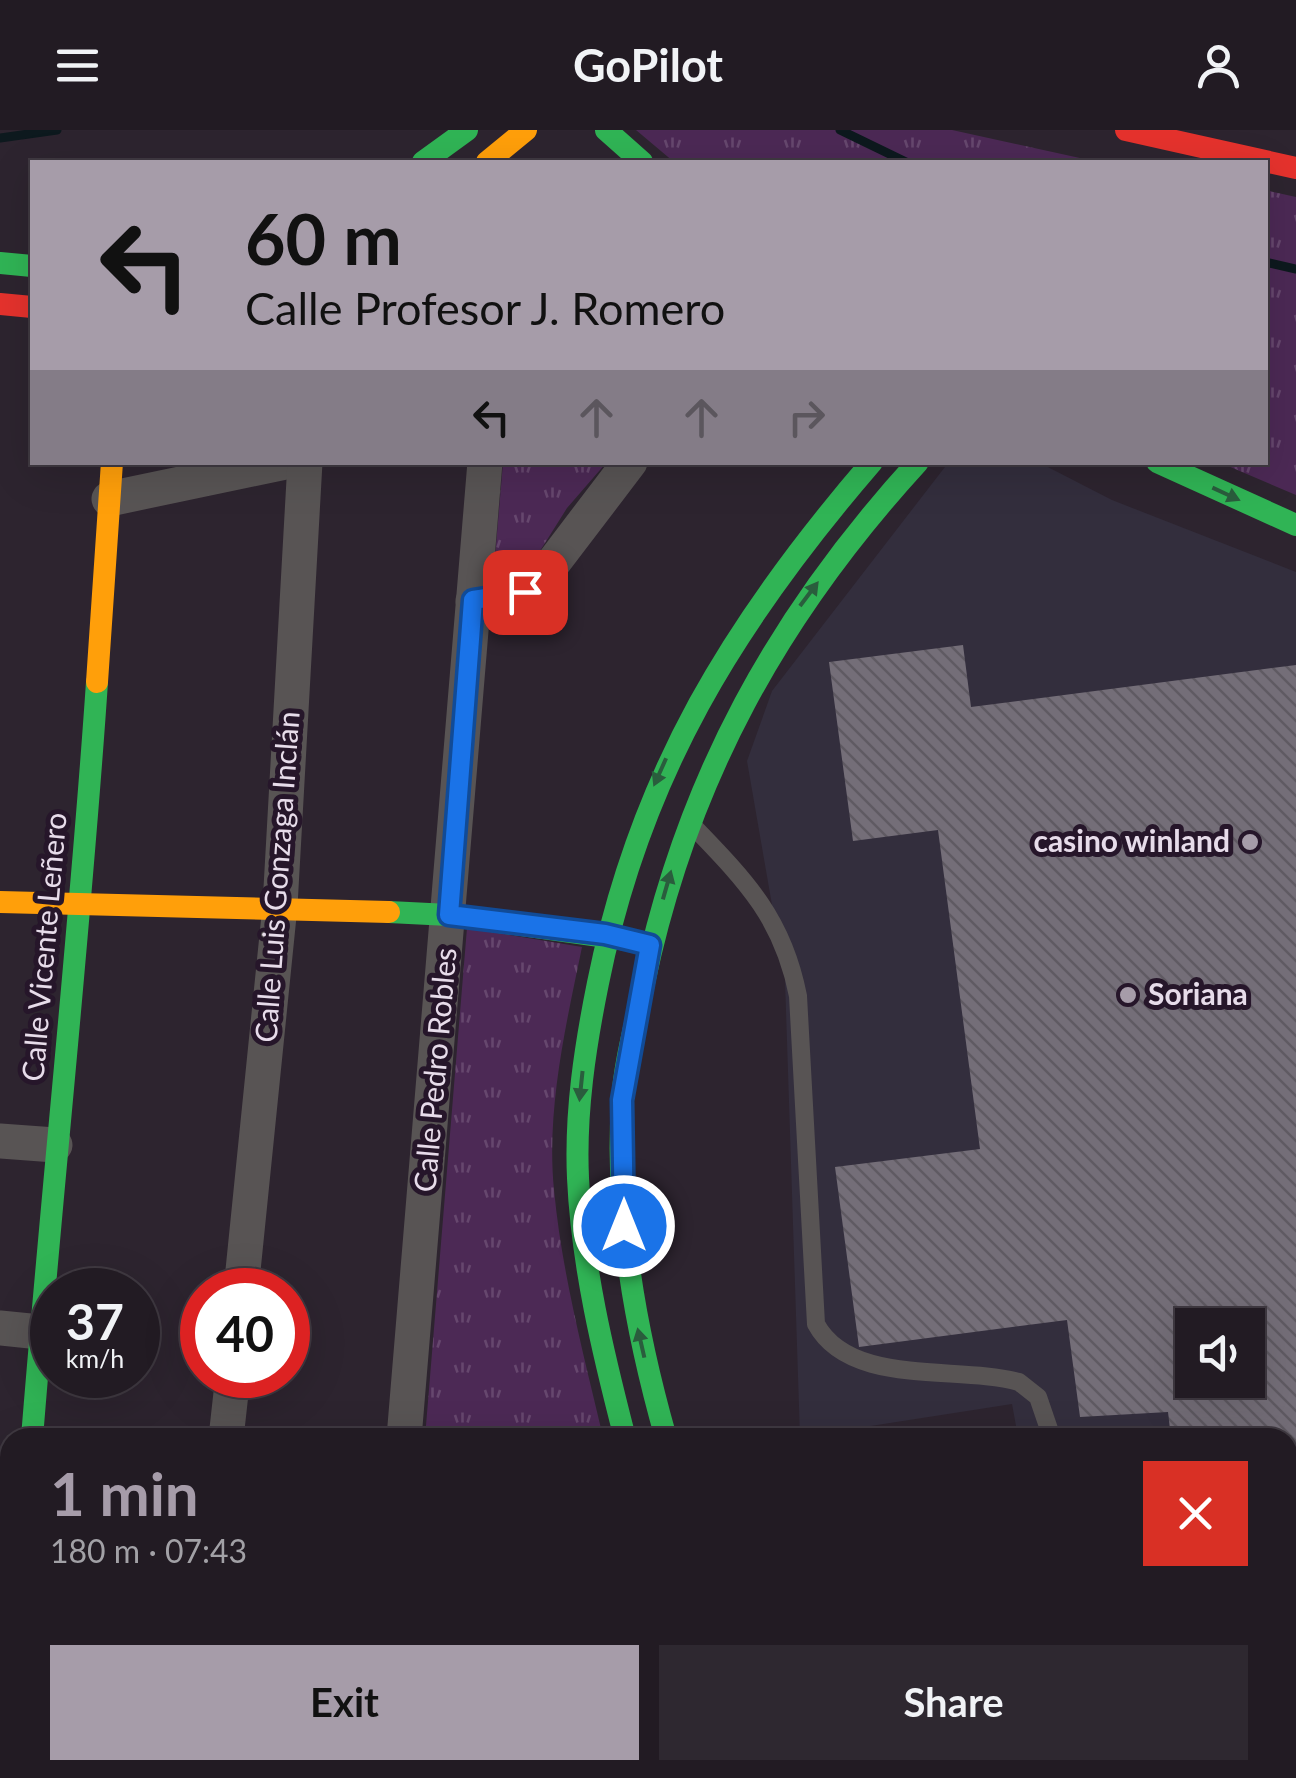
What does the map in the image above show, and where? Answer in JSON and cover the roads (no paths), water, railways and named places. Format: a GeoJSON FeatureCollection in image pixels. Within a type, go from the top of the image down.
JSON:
{"type":"FeatureCollection","features":[{"type":"Feature","properties":{"kind":"street"},"geometry":{"type":"LineString","coordinates":[[426,160],[467,130]]}},
{"type":"Feature","properties":{"kind":"street"},"geometry":{"type":"LineString","coordinates":[[489,160],[526,130]]}},
{"type":"Feature","properties":{"kind":"street"},"geometry":{"type":"LineString","coordinates":[[606,130],[640,160]]}},
{"type":"Feature","properties":{"kind":"street"},"geometry":{"type":"LineString","coordinates":[[1126,130],[1172,135],[1202,147],[1260,160]]}},
{"type":"Feature","properties":{"kind":"street"},"geometry":{"type":"LineString","coordinates":[[1153,160],[1172,135]]}},
{"type":"Feature","properties":{"kind":"street"},"geometry":{"type":"LineString","coordinates":[[1268,162],[1296,168]]}},
{"type":"Feature","properties":{"kind":"street"},"geometry":{"type":"LineString","coordinates":[[0,263],[30,266]]}},
{"type":"Feature","properties":{"kind":"street"},"geometry":{"type":"LineString","coordinates":[[0,304],[30,307]]}},
{"type":"Feature","properties":{"kind":"street","name":"Calle Vicente Leñero"},"geometry":{"type":"LineString","coordinates":[[45,1268],[82,901],[112,465]]}},
{"type":"Feature","properties":{"kind":"street"},"geometry":{"type":"LineString","coordinates":[[110,499],[272,465]]}},
{"type":"Feature","properties":{"kind":"street","name":"Calle Luis Gonzaga Inclán"},"geometry":{"type":"LineString","coordinates":[[243,1268],[280,906],[305,465]]}},
{"type":"Feature","properties":{"kind":"street","name":"Calle Pedro Robles"},"geometry":{"type":"LineString","coordinates":[[405,1428],[486,465]]}},
{"type":"Feature","properties":{"kind":"street"},"geometry":{"type":"LineString","coordinates":[[473,600],[525,592],[544,574],[628,465]]}},
{"type":"Feature","properties":{"kind":"street"},"geometry":{"type":"LineString","coordinates":[[623,1428],[598,1328],[578,1197],[580,1091],[605,934],[641,816],[682,721],[729,641],[785,564],[869,465]]}},
{"type":"Feature","properties":{"kind":"street"},"geometry":{"type":"LineString","coordinates":[[663,1428],[639,1338],[624,1226],[622,1100],[650,945],[686,820],[729,724],[798,609],[882,498],[915,465]]}},
{"type":"Feature","properties":{"kind":"street"},"geometry":{"type":"LineString","coordinates":[[1164,465],[1296,525]]}},
{"type":"Feature","properties":{"kind":"street"},"geometry":{"type":"LineString","coordinates":[[0,902],[280,906],[449,915],[605,934],[650,945]]}},
{"type":"Feature","properties":{"kind":"street"},"geometry":{"type":"LineString","coordinates":[[0,1141],[55,1145]]}},
{"type":"Feature","properties":{"kind":"street"},"geometry":{"type":"LineString","coordinates":[[0,1328],[30,1331]]}},
{"type":"Feature","properties":{"kind":"street","name":"Calle Vicente Leñero"},"geometry":{"type":"LineString","coordinates":[[33,1428],[35,1398]]}},
{"type":"Feature","properties":{"kind":"street"},"geometry":{"type":"LineString","coordinates":[[227,1428],[230,1398]]}},
{"type":"Feature","properties":{"kind":"lane"},"geometry":{"type":"LineString","coordinates":[[686,820],[769,911],[791,961],[798,996],[816,1324],[825,1341],[858,1362],[1020,1382],[1038,1397],[1049,1428]]}},
{"type":"Feature","properties":{"kind":"waterway"},"geometry":{"type":"LineString","coordinates":[[0,138],[57,130]]}},
{"type":"Feature","properties":{"kind":"waterway"},"geometry":{"type":"LineString","coordinates":[[840,130],[902,160]]}},
{"type":"Feature","properties":{"kind":"waterway"},"geometry":{"type":"LineString","coordinates":[[1268,263],[1296,269]]}},
{"type":"Feature","properties":{"kind":"place","name":"casino winland"},"geometry":{"type":"Point","coordinates":[1250,842]}},
{"type":"Feature","properties":{"kind":"place","name":"Soriana"},"geometry":{"type":"Point","coordinates":[1128,995]}}]}
